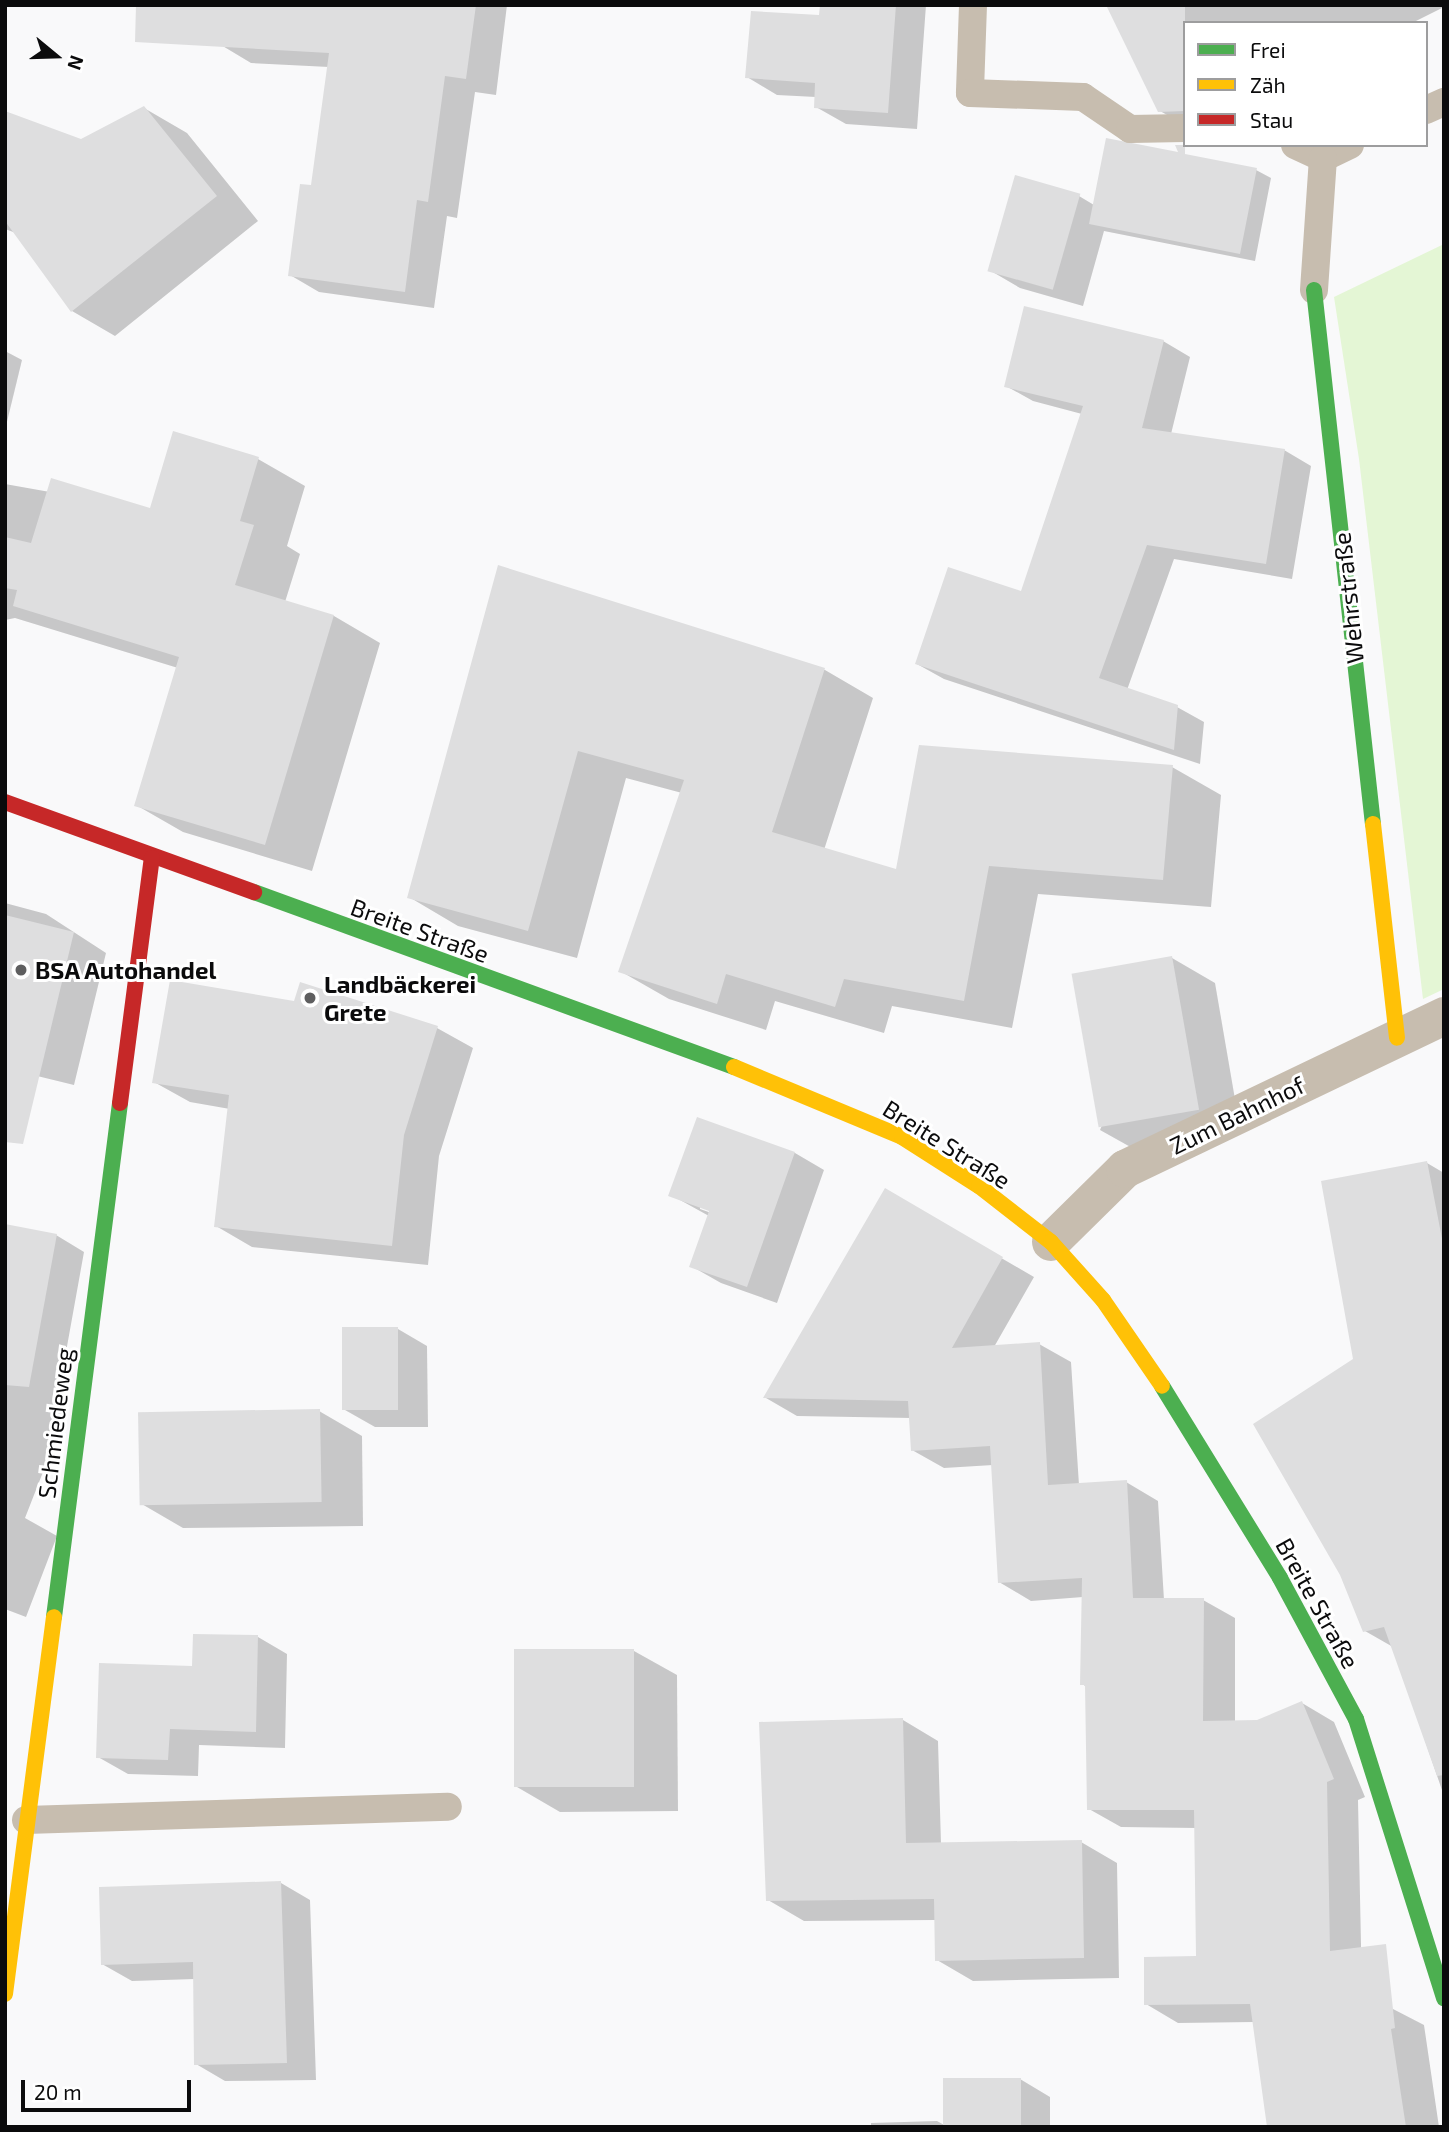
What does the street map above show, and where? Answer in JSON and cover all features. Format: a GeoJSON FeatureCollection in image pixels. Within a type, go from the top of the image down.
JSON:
{"type":"FeatureCollection","features":[{"type":"Feature","properties":{"kind":"main road","name":"Wehrstraße"},"geometry":{"type":"LineString","coordinates":[[1314,290],[1397,1038]]}},
{"type":"Feature","properties":{"kind":"main road","name":"Breite Straße"},"geometry":{"type":"LineString","coordinates":[[5,802],[152,858],[800,1091],[902,1137],[979,1186],[1051,1242],[1103,1300],[1156,1376],[1280,1578],[1356,1719],[1444,1998]]}},
{"type":"Feature","properties":{"kind":"main road","name":"Schmiedeweg"},"geometry":{"type":"LineString","coordinates":[[5,1994],[152,858]]}},
{"type":"Feature","properties":{"kind":"street","name":"Zum Bahnhof"},"geometry":{"type":"LineString","coordinates":[[1051,1242],[1125,1169],[1444,1016]]}},
{"type":"Feature","properties":{"kind":"lane"},"geometry":{"type":"LineString","coordinates":[[973,5],[970,93],[1083,97],[1130,129],[1183,128]]}},
{"type":"Feature","properties":{"kind":"lane"},"geometry":{"type":"LineString","coordinates":[[1428,109],[1444,102]]}},
{"type":"Feature","properties":{"kind":"lane"},"geometry":{"type":"LineString","coordinates":[[1299,147],[1323,158],[1346,147]]}},
{"type":"Feature","properties":{"kind":"lane","name":"Wehrstraße"},"geometry":{"type":"LineString","coordinates":[[1314,290],[1323,158]]}},
{"type":"Feature","properties":{"kind":"lane"},"geometry":{"type":"LineString","coordinates":[[26,1820],[448,1807]]}},
{"type":"Feature","properties":{"kind":"green space"},"geometry":{"type":"Polygon","coordinates":[[[1444,244],[1444,989],[1423,999],[1359,459],[1334,297],[1444,244]]]}},
{"type":"Feature","properties":{"kind":"building"},"geometry":{"type":"Polygon","coordinates":[[[136,5],[476,5],[466,79],[445,76],[428,202],[417,200],[405,292],[288,276],[300,184],[311,185],[329,53],[135,42],[136,5]]]}},
{"type":"Feature","properties":{"kind":"building"},"geometry":{"type":"Polygon","coordinates":[[[820,5],[896,5],[888,113],[814,108],[815,83],[745,78],[751,11],[819,15],[820,5]]]}},
{"type":"Feature","properties":{"kind":"building"},"geometry":{"type":"Polygon","coordinates":[[[1106,5],[1185,5],[1183,111],[1158,112],[1106,5]]]}},
{"type":"Feature","properties":{"kind":"building"},"geometry":{"type":"Polygon","coordinates":[[[144,106],[217,196],[71,312],[5,221],[5,111],[81,139],[144,106]]]}},
{"type":"Feature","properties":{"kind":"building"},"geometry":{"type":"Polygon","coordinates":[[[1106,138],[1178,152],[1175,145],[1183,145],[1185,154],[1257,168],[1240,254],[1089,224],[1106,138]]]}},
{"type":"Feature","properties":{"kind":"building"},"geometry":{"type":"Polygon","coordinates":[[[1015,175],[1080,194],[1053,290],[987,271],[1015,175]]]}},
{"type":"Feature","properties":{"kind":"building"},"geometry":{"type":"Polygon","coordinates":[[[1024,306],[1164,340],[1142,428],[1285,449],[1266,564],[1147,545],[1099,678],[1178,705],[1174,750],[915,664],[948,567],[1021,591],[1083,406],[1004,387],[1024,306]]]}},
{"type":"Feature","properties":{"kind":"building"},"geometry":{"type":"Polygon","coordinates":[[[173,431],[259,457],[240,521],[254,525],[235,585],[334,615],[265,845],[134,806],[179,657],[13,606],[17,590],[5,588],[5,537],[31,543],[51,478],[150,508],[173,431]]]}},
{"type":"Feature","properties":{"kind":"building"},"geometry":{"type":"Polygon","coordinates":[[[498,565],[825,668],[772,832],[896,869],[919,745],[1173,765],[1163,880],[989,866],[964,1001],[844,979],[835,1007],[726,974],[717,1004],[618,972],[684,780],[578,751],[528,931],[407,898],[498,565]]]}},
{"type":"Feature","properties":{"kind":"building"},"geometry":{"type":"Polygon","coordinates":[[[5,915],[74,932],[23,1144],[5,1142],[5,915]]]}},
{"type":"Feature","properties":{"kind":"building"},"geometry":{"type":"Polygon","coordinates":[[[1172,956],[1199,1110],[1099,1127],[1072,974],[1172,956]]]}},
{"type":"Feature","properties":{"kind":"building"},"geometry":{"type":"Polygon","coordinates":[[[170,980],[294,1001],[300,982],[438,1026],[404,1135],[392,1246],[214,1227],[229,1095],[152,1083],[170,980]]]}},
{"type":"Feature","properties":{"kind":"building"},"geometry":{"type":"Polygon","coordinates":[[[697,1117],[795,1152],[747,1287],[689,1267],[709,1211],[668,1196],[697,1117]]]}},
{"type":"Feature","properties":{"kind":"building"},"geometry":{"type":"Polygon","coordinates":[[[1427,1161],[1444,1249],[1444,1775],[1437,1776],[1384,1627],[1363,1632],[1340,1575],[1253,1424],[1353,1359],[1321,1181],[1427,1161]]]}},
{"type":"Feature","properties":{"kind":"building"},"geometry":{"type":"Polygon","coordinates":[[[885,1188],[1003,1257],[952,1348],[1040,1342],[1048,1485],[1127,1480],[1133,1598],[1204,1598],[1203,1721],[1257,1720],[1302,1701],[1334,1779],[1327,1782],[1330,1951],[1386,1944],[1395,2028],[1391,2029],[1406,2127],[1267,2127],[1250,2004],[1144,2005],[1144,1957],[1196,1956],[1194,1810],[1087,1810],[1085,1685],[1080,1685],[1082,1578],[998,1583],[990,1446],[911,1451],[908,1401],[763,1398],[885,1188]]]}},
{"type":"Feature","properties":{"kind":"building"},"geometry":{"type":"Polygon","coordinates":[[[5,1224],[57,1234],[29,1387],[5,1385],[5,1224]]]}},
{"type":"Feature","properties":{"kind":"building"},"geometry":{"type":"Polygon","coordinates":[[[342,1327],[398,1327],[398,1410],[342,1410],[342,1327]]]}},
{"type":"Feature","properties":{"kind":"building"},"geometry":{"type":"Polygon","coordinates":[[[320,1409],[322,1502],[140,1505],[138,1412],[320,1409]]]}},
{"type":"Feature","properties":{"kind":"building"},"geometry":{"type":"Polygon","coordinates":[[[193,1634],[258,1635],[256,1732],[170,1729],[168,1760],[96,1758],[99,1663],[192,1666],[193,1634]]]}},
{"type":"Feature","properties":{"kind":"building"},"geometry":{"type":"Polygon","coordinates":[[[514,1649],[634,1649],[634,1787],[514,1787],[514,1649]]]}},
{"type":"Feature","properties":{"kind":"building"},"geometry":{"type":"Polygon","coordinates":[[[903,1718],[906,1843],[1082,1840],[1084,1958],[935,1961],[934,1899],[766,1901],[759,1722],[903,1718]]]}},
{"type":"Feature","properties":{"kind":"building"},"geometry":{"type":"Polygon","coordinates":[[[281,1881],[287,2063],[194,2065],[193,1962],[101,1965],[99,1887],[281,1881]]]}},
{"type":"Feature","properties":{"kind":"building"},"geometry":{"type":"Polygon","coordinates":[[[943,2078],[1021,2078],[1021,2127],[943,2127],[943,2078]]]}},
{"type":"Feature","properties":{"kind":"traffic: fast"},"geometry":{"type":"LineString","coordinates":[[1314,290],[1373,824]]}},
{"type":"Feature","properties":{"kind":"traffic: fast"},"geometry":{"type":"LineString","coordinates":[[254,892],[734,1067]]}},
{"type":"Feature","properties":{"kind":"traffic: fast"},"geometry":{"type":"LineString","coordinates":[[54,1617],[120,1103]]}},
{"type":"Feature","properties":{"kind":"traffic: fast"},"geometry":{"type":"LineString","coordinates":[[1162,1386],[1280,1578],[1356,1719],[1444,1998]]}},
{"type":"Feature","properties":{"kind":"traffic: slow"},"geometry":{"type":"LineString","coordinates":[[1373,824],[1397,1038]]}},
{"type":"Feature","properties":{"kind":"traffic: slow"},"geometry":{"type":"LineString","coordinates":[[734,1067],[902,1137],[979,1186],[1051,1242],[1103,1300],[1162,1386]]}},
{"type":"Feature","properties":{"kind":"traffic: slow"},"geometry":{"type":"LineString","coordinates":[[5,1994],[54,1617]]}},
{"type":"Feature","properties":{"kind":"traffic: jam"},"geometry":{"type":"LineString","coordinates":[[5,802],[254,892]]}},
{"type":"Feature","properties":{"kind":"traffic: jam"},"geometry":{"type":"LineString","coordinates":[[120,1103],[152,858]]}},
{"type":"Feature","properties":{"kind":"place","name":"BSA Autohandel"},"geometry":{"type":"Point","coordinates":[21,970]}},
{"type":"Feature","properties":{"kind":"place","name":"Landbäckerei Grete"},"geometry":{"type":"Point","coordinates":[310,998]}}]}
